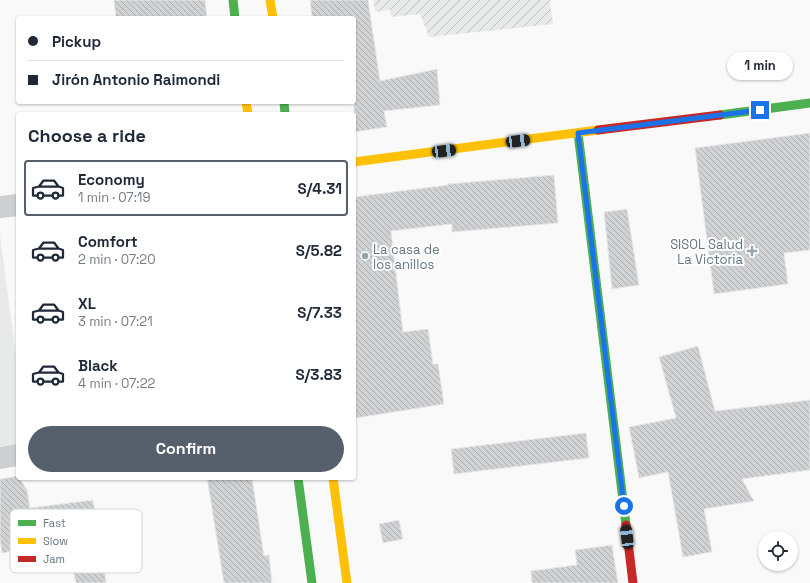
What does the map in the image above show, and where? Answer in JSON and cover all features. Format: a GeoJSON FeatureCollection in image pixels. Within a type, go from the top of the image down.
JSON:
{"type":"FeatureCollection","features":[{"type":"Feature","properties":{"kind":"street"},"geometry":{"type":"LineString","coordinates":[[233,0],[235,16]]}},
{"type":"Feature","properties":{"kind":"street"},"geometry":{"type":"LineString","coordinates":[[270,0],[273,16]]}},
{"type":"Feature","properties":{"kind":"street"},"geometry":{"type":"LineString","coordinates":[[356,162],[810,103]]}},
{"type":"Feature","properties":{"kind":"street"},"geometry":{"type":"LineString","coordinates":[[578,133],[633,583]]}},
{"type":"Feature","properties":{"kind":"street"},"geometry":{"type":"LineString","coordinates":[[0,207],[16,205]]}},
{"type":"Feature","properties":{"kind":"street"},"geometry":{"type":"LineString","coordinates":[[0,458],[16,455]]}},
{"type":"Feature","properties":{"kind":"street"},"geometry":{"type":"LineString","coordinates":[[298,480],[312,583]]}},
{"type":"Feature","properties":{"kind":"street"},"geometry":{"type":"LineString","coordinates":[[333,480],[347,583]]}},
{"type":"Feature","properties":{"kind":"shaded area"},"geometry":{"type":"Polygon","coordinates":[[[373,0],[550,0],[553,24],[429,37],[420,14],[391,17],[390,10],[375,12],[373,0]]]}},
{"type":"Feature","properties":{"kind":"shaded area"},"geometry":{"type":"Polygon","coordinates":[[[0,234],[16,357],[16,444],[0,446],[0,234]]]}},
{"type":"Feature","properties":{"kind":"building"},"geometry":{"type":"Polygon","coordinates":[[[114,0],[205,0],[207,16],[116,16],[114,0]]]}},
{"type":"Feature","properties":{"kind":"building"},"geometry":{"type":"Polygon","coordinates":[[[310,0],[368,0],[380,81],[437,69],[440,105],[384,111],[387,127],[356,132],[356,112],[354,112],[354,104],[356,104],[356,16],[312,16],[310,0]]]}},
{"type":"Feature","properties":{"kind":"building"},"geometry":{"type":"Polygon","coordinates":[[[810,133],[810,250],[784,253],[788,284],[714,294],[695,148],[810,133]]]}},
{"type":"Feature","properties":{"kind":"building"},"geometry":{"type":"Polygon","coordinates":[[[554,175],[558,223],[452,232],[452,224],[391,231],[403,332],[428,329],[433,364],[438,364],[444,404],[356,418],[356,197],[448,184],[554,175]]]}},
{"type":"Feature","properties":{"kind":"building"},"geometry":{"type":"Polygon","coordinates":[[[627,209],[639,285],[612,289],[604,212],[627,209]]]}},
{"type":"Feature","properties":{"kind":"building"},"geometry":{"type":"Polygon","coordinates":[[[698,346],[715,411],[810,400],[810,470],[742,479],[754,501],[704,509],[712,552],[683,557],[668,472],[639,478],[629,427],[676,418],[659,357],[698,346]]]}},
{"type":"Feature","properties":{"kind":"building"},"geometry":{"type":"Polygon","coordinates":[[[586,433],[589,458],[454,474],[451,449],[586,433]]]}},
{"type":"Feature","properties":{"kind":"building"},"geometry":{"type":"Polygon","coordinates":[[[16,476],[16,480],[20,480],[27,490],[30,508],[93,500],[94,509],[10,509],[10,552],[2,553],[0,539],[0,479],[16,476]]]}},
{"type":"Feature","properties":{"kind":"building"},"geometry":{"type":"Polygon","coordinates":[[[207,480],[252,480],[264,556],[269,555],[272,583],[224,583],[207,480]]]}},
{"type":"Feature","properties":{"kind":"building"},"geometry":{"type":"Polygon","coordinates":[[[399,520],[403,539],[383,543],[379,524],[399,520]]]}},
{"type":"Feature","properties":{"kind":"building"},"geometry":{"type":"Polygon","coordinates":[[[612,545],[618,583],[532,583],[531,571],[577,565],[575,550],[612,545]]]}},
{"type":"Feature","properties":{"kind":"building"},"geometry":{"type":"Polygon","coordinates":[[[74,573],[105,573],[106,583],[76,583],[74,573]]]}},
{"type":"Feature","properties":{"kind":"traffic: fast"},"geometry":{"type":"LineString","coordinates":[[233,0],[235,16]]}},
{"type":"Feature","properties":{"kind":"traffic: fast"},"geometry":{"type":"LineString","coordinates":[[720,115],[810,103]]}},
{"type":"Feature","properties":{"kind":"traffic: fast"},"geometry":{"type":"LineString","coordinates":[[284,104],[285,112]]}},
{"type":"Feature","properties":{"kind":"traffic: fast"},"geometry":{"type":"LineString","coordinates":[[578,133],[626,525]]}},
{"type":"Feature","properties":{"kind":"traffic: fast"},"geometry":{"type":"LineString","coordinates":[[298,480],[312,583]]}},
{"type":"Feature","properties":{"kind":"traffic: slow"},"geometry":{"type":"LineString","coordinates":[[270,0],[273,16]]}},
{"type":"Feature","properties":{"kind":"traffic: slow"},"geometry":{"type":"LineString","coordinates":[[246,104],[248,112]]}},
{"type":"Feature","properties":{"kind":"traffic: slow"},"geometry":{"type":"LineString","coordinates":[[356,162],[598,130]]}},
{"type":"Feature","properties":{"kind":"traffic: slow"},"geometry":{"type":"LineString","coordinates":[[333,480],[347,583]]}},
{"type":"Feature","properties":{"kind":"traffic: jam"},"geometry":{"type":"LineString","coordinates":[[598,130],[720,115]]}},
{"type":"Feature","properties":{"kind":"traffic: jam"},"geometry":{"type":"LineString","coordinates":[[626,525],[633,583]]}},
{"type":"Feature","properties":{"kind":"place","name":"SISOL Salud La Victoria"},"geometry":{"type":"Point","coordinates":[752,251]}},
{"type":"Feature","properties":{"kind":"place","name":"La casa de los anillos"},"geometry":{"type":"Point","coordinates":[365,256]}},
{"type":"Feature","properties":{"kind":"route"},"geometry":{"type":"LineString","coordinates":[[624,506],[578,133],[760,110]]}}]}
